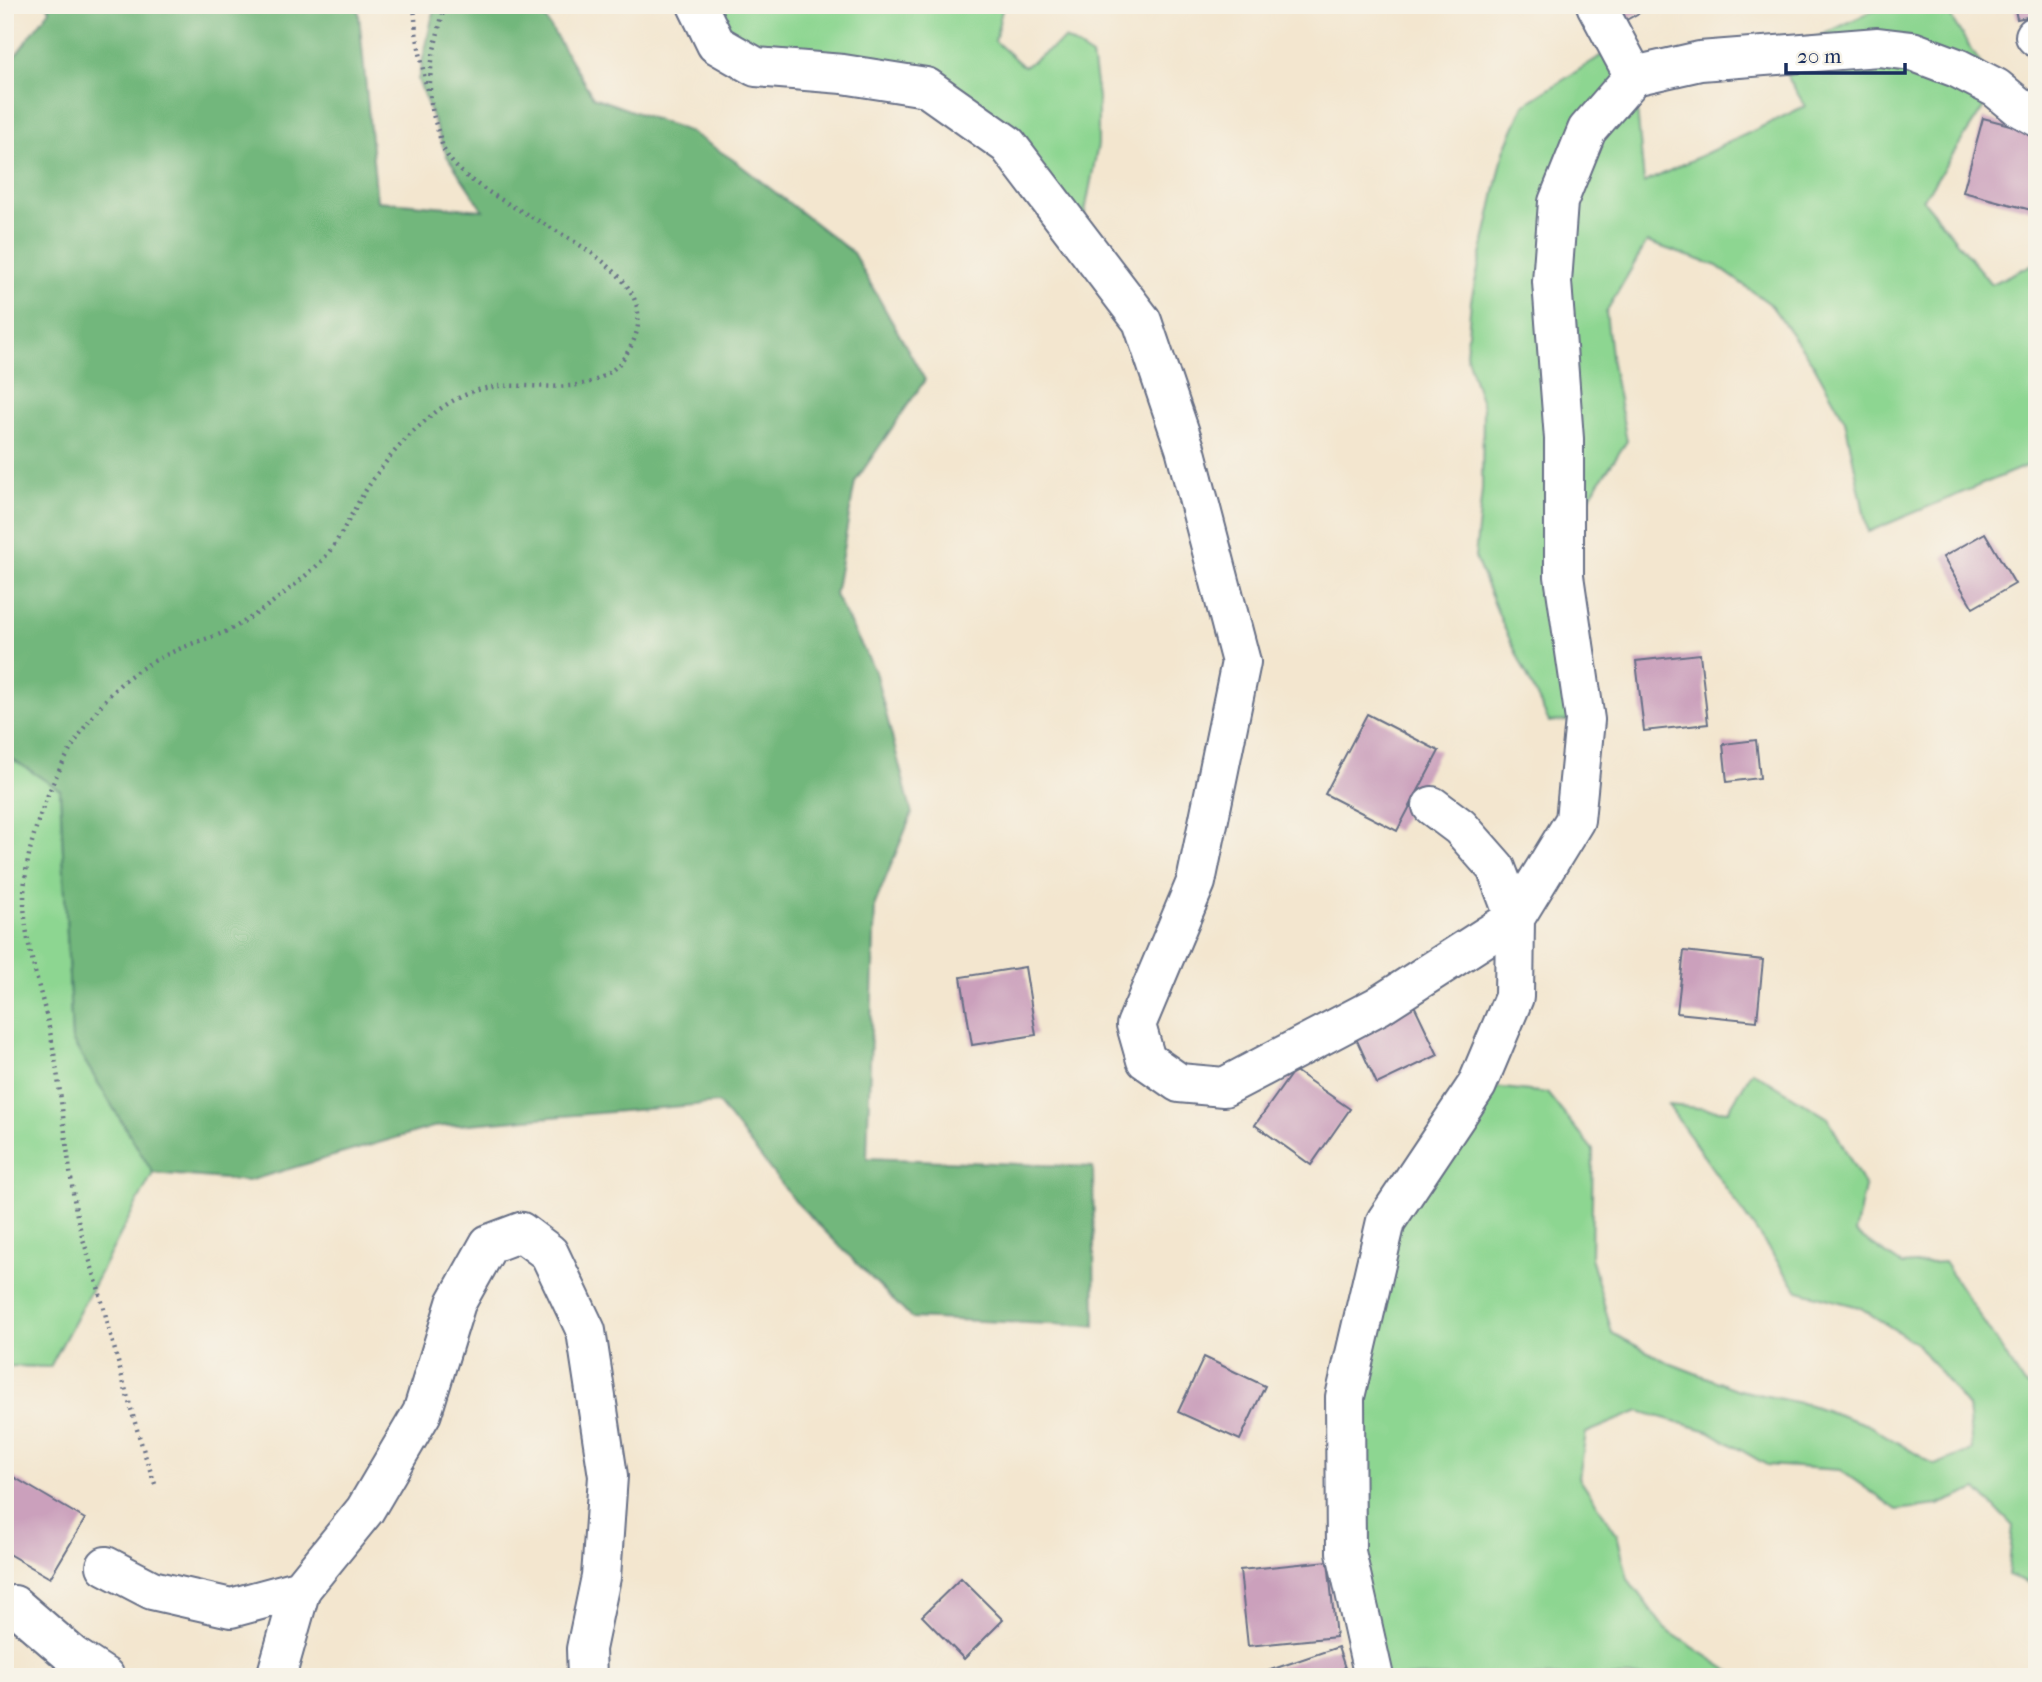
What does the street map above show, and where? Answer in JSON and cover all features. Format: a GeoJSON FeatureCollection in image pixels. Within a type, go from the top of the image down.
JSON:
{"type":"FeatureCollection","features":[{"type":"Feature","properties":{"kind":"street"},"geometry":{"type":"LineString","coordinates":[[696,5],[716,44],[755,67],[843,74],[926,87],[1009,145],[1142,321],[1185,448],[1241,662],[1196,882],[1136,1025],[1146,1060],[1179,1083],[1224,1087],[1378,1006],[1516,918],[1574,820],[1585,720],[1564,576],[1564,439],[1552,282],[1558,202],[1587,130],[1634,76],[1700,61],[1878,47],[1912,51],[1957,68],[1996,88],[2019,107],[2037,117]]}},
{"type":"Feature","properties":{"kind":"street"},"geometry":{"type":"LineString","coordinates":[[1595,5],[1634,76]]}},
{"type":"Feature","properties":{"kind":"street"},"geometry":{"type":"LineString","coordinates":[[1374,1677],[1346,1552],[1345,1397],[1386,1221],[1477,1085],[1514,997],[1516,918],[1496,868],[1460,827],[1432,806]]}},
{"type":"Feature","properties":{"kind":"street"},"geometry":{"type":"LineString","coordinates":[[275,1676],[301,1589],[365,1510],[422,1413],[457,1303],[489,1244],[521,1232],[549,1253],[586,1331],[606,1462],[608,1476],[601,1577],[586,1649],[587,1677]]}},
{"type":"Feature","properties":{"kind":"street"},"geometry":{"type":"LineString","coordinates":[[106,1566],[152,1590],[231,1608],[301,1589]]}},
{"type":"Feature","properties":{"kind":"street"},"geometry":{"type":"LineString","coordinates":[[14,1605],[73,1656],[105,1677]]}},
{"type":"Feature","properties":{"kind":"path"},"geometry":{"type":"LineString","coordinates":[[155,1484],[136,1433],[76,1210],[66,1124],[51,1036],[34,971],[25,916],[24,885],[31,844],[43,807],[83,730],[110,695],[138,669],[189,645],[226,632],[318,566],[341,536],[360,499],[383,465],[413,430],[442,407],[470,392],[497,386],[576,386],[602,377],[625,356],[639,324],[636,304],[629,287],[609,264],[485,192],[447,156],[429,105],[414,5]]}},
{"type":"Feature","properties":{"kind":"path"},"geometry":{"type":"LineString","coordinates":[[429,105],[429,75],[445,5]]}},
{"type":"Feature","properties":{"kind":"green space"},"geometry":{"type":"Polygon","coordinates":[[[47,5],[358,5],[377,201],[483,210],[447,156],[418,80],[435,5],[537,5],[593,97],[690,132],[735,161],[853,253],[925,380],[855,482],[835,595],[875,671],[912,814],[875,904],[867,1158],[1093,1167],[1095,1326],[911,1318],[795,1201],[718,1103],[433,1127],[248,1181],[153,1173],[72,1040],[60,790],[5,754],[5,69],[50,10],[47,5]]]}},
{"type":"Feature","properties":{"kind":"green space"},"geometry":{"type":"Polygon","coordinates":[[[697,5],[1003,5],[995,41],[1024,67],[1065,39],[1092,56],[1098,97],[1098,145],[1080,238],[926,87],[756,67],[697,5]]]}},
{"type":"Feature","properties":{"kind":"green space"},"geometry":{"type":"Polygon","coordinates":[[[1885,5],[1943,5],[1996,88],[1923,200],[1991,284],[2037,262],[2037,466],[2033,463],[1868,532],[1845,420],[1814,365],[1770,304],[1717,266],[1647,242],[1606,312],[1612,363],[1627,441],[1564,534],[1585,720],[1549,722],[1503,625],[1475,557],[1482,490],[1483,407],[1466,354],[1471,301],[1504,151],[1524,105],[1618,45],[1634,76],[1644,183],[1805,106],[1776,57],[1885,5]]]}},
{"type":"Feature","properties":{"kind":"green space"},"geometry":{"type":"Polygon","coordinates":[[[5,754],[60,790],[72,1040],[153,1173],[50,1367],[5,1366],[5,754]]]}},
{"type":"Feature","properties":{"kind":"green space"},"geometry":{"type":"Polygon","coordinates":[[[1752,1071],[1828,1118],[1865,1187],[1855,1233],[1902,1265],[1944,1262],[2025,1385],[2037,1390],[2037,1586],[2008,1575],[2013,1526],[1977,1489],[1938,1505],[1897,1510],[1840,1470],[1767,1465],[1708,1431],[1639,1411],[1586,1433],[1579,1477],[1617,1534],[1628,1579],[1665,1629],[1739,1677],[1374,1677],[1345,1397],[1386,1221],[1477,1085],[1547,1093],[1593,1150],[1591,1257],[1612,1333],[1669,1363],[1739,1390],[1810,1405],[1868,1425],[1935,1465],[1972,1450],[1968,1407],[1917,1344],[1859,1307],[1798,1291],[1668,1105],[1728,1111],[1752,1071]]]}},
{"type":"Feature","properties":{"kind":"building"},"geometry":{"type":"Polygon","coordinates":[[[1611,5],[1653,5],[1621,23],[1611,5]]]}},
{"type":"Feature","properties":{"kind":"building"},"geometry":{"type":"Polygon","coordinates":[[[2014,5],[2037,5],[2037,15],[2017,19],[2014,5]]]}},
{"type":"Feature","properties":{"kind":"building"},"geometry":{"type":"Polygon","coordinates":[[[1983,118],[2037,132],[2035,211],[1963,192],[1983,118]]]}},
{"type":"Feature","properties":{"kind":"building"},"geometry":{"type":"Polygon","coordinates":[[[1985,533],[2015,584],[1973,608],[1943,557],[1985,533]]]}},
{"type":"Feature","properties":{"kind":"building"},"geometry":{"type":"Polygon","coordinates":[[[1700,654],[1708,724],[1644,731],[1636,661],[1700,654]]]}},
{"type":"Feature","properties":{"kind":"building"},"geometry":{"type":"Polygon","coordinates":[[[1367,714],[1439,751],[1397,831],[1325,794],[1367,714]]]}},
{"type":"Feature","properties":{"kind":"building"},"geometry":{"type":"Polygon","coordinates":[[[1756,740],[1760,778],[1727,782],[1723,744],[1756,740]]]}},
{"type":"Feature","properties":{"kind":"building"},"geometry":{"type":"Polygon","coordinates":[[[1684,951],[1763,960],[1757,1021],[1677,1013],[1684,951]]]}},
{"type":"Feature","properties":{"kind":"building"},"geometry":{"type":"Polygon","coordinates":[[[1025,967],[1036,1035],[972,1045],[961,977],[1025,967]]]}},
{"type":"Feature","properties":{"kind":"building"},"geometry":{"type":"Polygon","coordinates":[[[1414,1005],[1438,1055],[1377,1084],[1354,1034],[1414,1005]]]}},
{"type":"Feature","properties":{"kind":"building"},"geometry":{"type":"Polygon","coordinates":[[[1294,1070],[1350,1109],[1311,1165],[1255,1125],[1294,1070]]]}},
{"type":"Feature","properties":{"kind":"building"},"geometry":{"type":"Polygon","coordinates":[[[1204,1357],[1265,1386],[1240,1440],[1178,1412],[1204,1357]]]}},
{"type":"Feature","properties":{"kind":"building"},"geometry":{"type":"Polygon","coordinates":[[[5,1472],[85,1519],[50,1578],[5,1552],[5,1472]]]}},
{"type":"Feature","properties":{"kind":"building"},"geometry":{"type":"Polygon","coordinates":[[[1328,1561],[1336,1637],[1248,1646],[1240,1570],[1328,1561]]]}},
{"type":"Feature","properties":{"kind":"building"},"geometry":{"type":"Polygon","coordinates":[[[961,1578],[1003,1620],[964,1659],[922,1616],[961,1578]]]}},
{"type":"Feature","properties":{"kind":"building"},"geometry":{"type":"Polygon","coordinates":[[[1338,1647],[1348,1677],[1253,1677],[1253,1676],[1338,1647]]]}}]}
